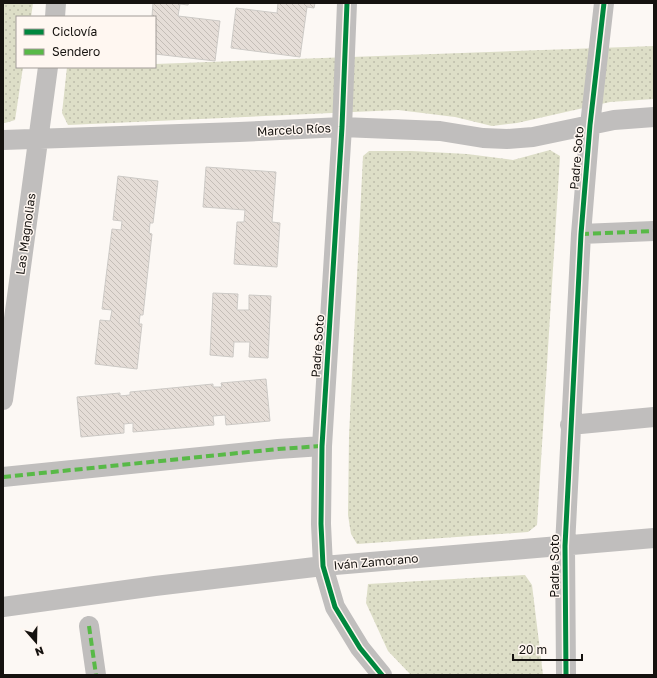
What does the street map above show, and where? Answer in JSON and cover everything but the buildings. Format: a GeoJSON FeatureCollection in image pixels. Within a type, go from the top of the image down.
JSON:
{"type":"FeatureCollection","features":[{"type":"Feature","properties":{"kind":"street"},"geometry":{"type":"LineString","coordinates":[[55,16],[56,3]]}},
{"type":"Feature","properties":{"kind":"street","name":"Padre Soto"},"geometry":{"type":"LineString","coordinates":[[347,3],[342,127],[322,446],[321,524],[323,566],[335,606],[360,648],[382,675]]}},
{"type":"Feature","properties":{"kind":"street","name":"Padre Soto"},"geometry":{"type":"LineString","coordinates":[[566,675],[565,546],[570,425],[581,234],[590,125],[604,3]]}},
{"type":"Feature","properties":{"kind":"street","name":"Las Magnolias"},"geometry":{"type":"LineString","coordinates":[[3,400],[48,68]]}},
{"type":"Feature","properties":{"kind":"street","name":"Marcelo Ríos"},"geometry":{"type":"LineString","coordinates":[[3,140],[39,140],[342,127],[440,131],[483,138],[507,139],[533,137],[614,120],[654,117]]}},
{"type":"Feature","properties":{"kind":"street"},"geometry":{"type":"LineString","coordinates":[[581,234],[654,231]]}},
{"type":"Feature","properties":{"kind":"street"},"geometry":{"type":"LineString","coordinates":[[570,425],[654,417]]}},
{"type":"Feature","properties":{"kind":"street"},"geometry":{"type":"LineString","coordinates":[[3,477],[278,449],[322,446]]}},
{"type":"Feature","properties":{"kind":"street","name":"Iván Zamorano"},"geometry":{"type":"LineString","coordinates":[[3,607],[154,586],[323,566],[654,538]]}},
{"type":"Feature","properties":{"kind":"street"},"geometry":{"type":"LineString","coordinates":[[90,626],[96,675]]}},
{"type":"Feature","properties":{"kind":"green space"},"geometry":{"type":"Polygon","coordinates":[[[3,3],[33,3],[31,16],[16,16],[16,68],[23,68],[15,120],[3,123],[3,3]]]}},
{"type":"Feature","properties":{"kind":"green space"},"geometry":{"type":"Polygon","coordinates":[[[654,46],[654,99],[610,102],[517,123],[492,126],[455,117],[398,110],[68,125],[62,113],[67,68],[156,68],[156,64],[654,46]]]}},
{"type":"Feature","properties":{"kind":"green space"},"geometry":{"type":"Polygon","coordinates":[[[550,150],[560,156],[537,525],[528,532],[357,544],[351,534],[348,515],[349,436],[363,156],[369,151],[412,151],[467,154],[513,160],[550,150]]]}},
{"type":"Feature","properties":{"kind":"green space"},"geometry":{"type":"Polygon","coordinates":[[[525,575],[532,585],[543,675],[411,675],[388,651],[366,603],[368,584],[525,575]]]}},
{"type":"Feature","properties":{"kind":"marked path"},"geometry":{"type":"LineString","coordinates":[[581,234],[654,231]]}},
{"type":"Feature","properties":{"kind":"marked path"},"geometry":{"type":"LineString","coordinates":[[3,477],[278,449],[322,446]]}},
{"type":"Feature","properties":{"kind":"marked path"},"geometry":{"type":"LineString","coordinates":[[89,626],[96,675]]}},
{"type":"Feature","properties":{"kind":"cycle path"},"geometry":{"type":"LineString","coordinates":[[347,3],[342,127],[322,446],[321,524],[323,566],[335,607],[360,648],[382,675]]}},
{"type":"Feature","properties":{"kind":"cycle path"},"geometry":{"type":"LineString","coordinates":[[566,675],[565,546],[581,234],[590,125],[604,3]]}}]}
